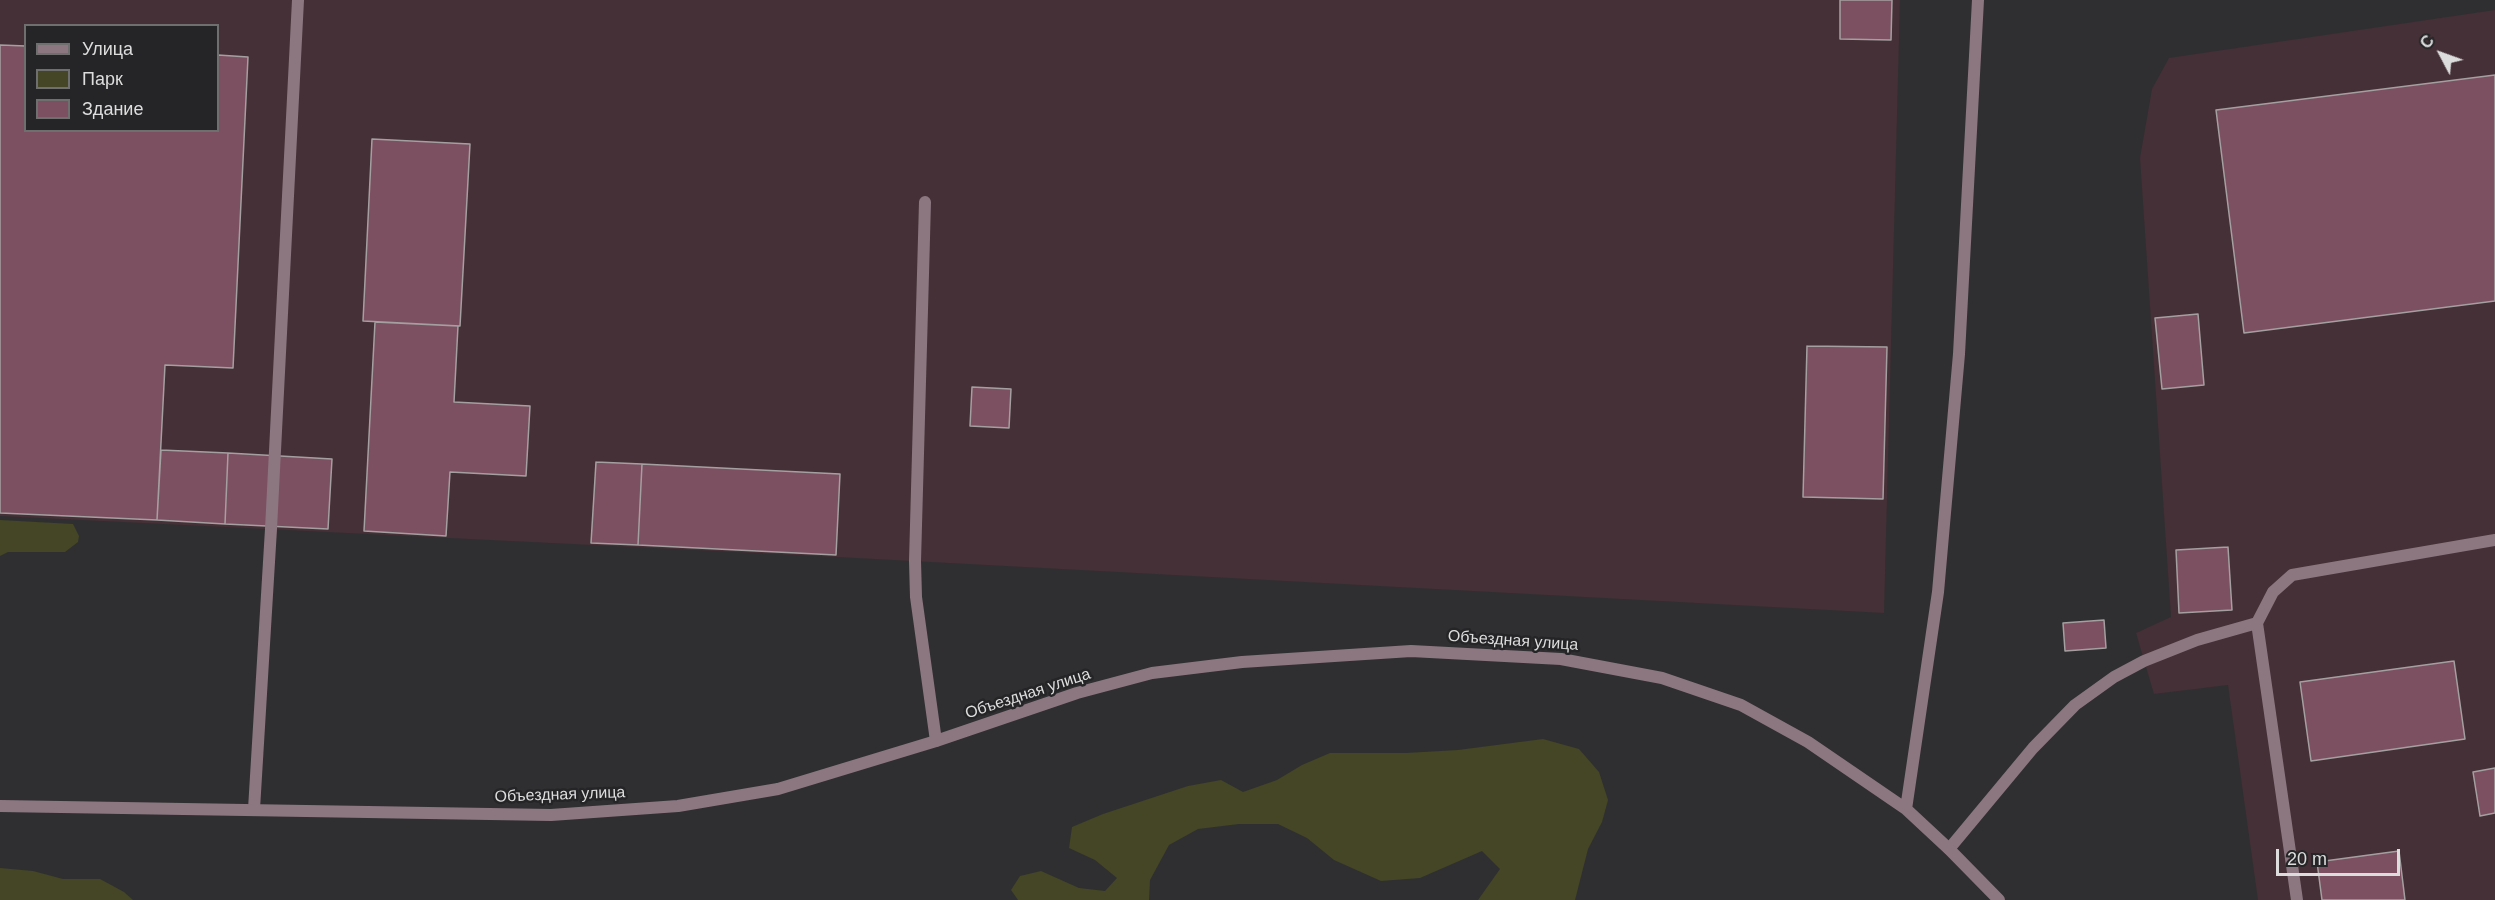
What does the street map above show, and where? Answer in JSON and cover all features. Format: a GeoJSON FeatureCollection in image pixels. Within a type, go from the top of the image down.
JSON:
{"type":"FeatureCollection","features":[{"type":"Feature","properties":{"kind":"street"},"geometry":{"type":"LineString","coordinates":[[254,809],[298,0]]}},
{"type":"Feature","properties":{"kind":"street"},"geometry":{"type":"LineString","coordinates":[[1906,809],[1938,592],[1959,354],[1978,0]]}},
{"type":"Feature","properties":{"kind":"street"},"geometry":{"type":"LineString","coordinates":[[925,202],[915,561],[916,597],[936,741]]}},
{"type":"Feature","properties":{"kind":"street"},"geometry":{"type":"LineString","coordinates":[[2297,900],[2257,623],[2273,592],[2292,575],[2495,540]]}},
{"type":"Feature","properties":{"kind":"street"},"geometry":{"type":"LineString","coordinates":[[1949,849],[2033,748],[2075,705],[2114,677],[2144,661],[2197,640],[2257,623]]}},
{"type":"Feature","properties":{"kind":"street","name":"Объездная улица"},"geometry":{"type":"LineString","coordinates":[[0,806],[551,815],[678,806],[778,789],[936,741],[1077,693],[1163,672],[1242,662],[1411,651],[1561,659],[1662,678],[1741,705],[1808,742],[1906,809],[1999,900]]}},
{"type":"Feature","properties":{"kind":"shaded area"},"geometry":{"type":"Polygon","coordinates":[[[0,0],[1900,0],[1884,613],[837,557],[0,516],[0,0]]]}},
{"type":"Feature","properties":{"kind":"shaded area"},"geometry":{"type":"Polygon","coordinates":[[[2495,10],[2495,900],[2258,900],[2228,685],[2154,694],[2136,633],[2171,617],[2140,158],[2152,89],[2169,58],[2495,10]]]}},
{"type":"Feature","properties":{"kind":"green space"},"geometry":{"type":"Polygon","coordinates":[[[0,520],[73,524],[79,536],[78,542],[65,552],[8,552],[0,556],[0,520]]]}},
{"type":"Feature","properties":{"kind":"green space"},"geometry":{"type":"Polygon","coordinates":[[[1543,739],[1579,749],[1599,772],[1608,800],[1602,822],[1588,849],[1575,900],[1478,900],[1500,869],[1482,851],[1420,878],[1381,881],[1334,860],[1307,838],[1278,824],[1239,824],[1198,829],[1169,845],[1150,880],[1149,900],[1018,900],[1011,890],[1020,876],[1041,871],[1079,888],[1105,891],[1117,878],[1095,860],[1069,848],[1072,827],[1103,814],[1188,786],[1221,780],[1243,792],[1277,780],[1302,765],[1330,753],[1458,750],[1543,739]]]}},
{"type":"Feature","properties":{"kind":"green space"},"geometry":{"type":"Polygon","coordinates":[[[0,868],[33,871],[63,879],[100,879],[124,892],[133,900],[0,900],[0,868]]]}},
{"type":"Feature","properties":{"kind":"building"},"geometry":{"type":"Polygon","coordinates":[[[1840,0],[1892,0],[1891,40],[1840,39],[1840,0]]]}},
{"type":"Feature","properties":{"kind":"building"},"geometry":{"type":"Polygon","coordinates":[[[0,45],[24,46],[24,132],[219,132],[219,55],[248,57],[233,368],[165,365],[157,520],[0,513],[0,45]]]}},
{"type":"Feature","properties":{"kind":"building"},"geometry":{"type":"Polygon","coordinates":[[[2495,75],[2495,301],[2244,333],[2216,110],[2495,75]]]}},
{"type":"Feature","properties":{"kind":"building"},"geometry":{"type":"Polygon","coordinates":[[[372,139],[470,144],[460,326],[363,321],[372,139]]]}},
{"type":"Feature","properties":{"kind":"building"},"geometry":{"type":"Polygon","coordinates":[[[2198,314],[2204,385],[2162,389],[2155,318],[2198,314]]]}},
{"type":"Feature","properties":{"kind":"building"},"geometry":{"type":"Polygon","coordinates":[[[375,322],[458,326],[454,402],[530,406],[526,476],[450,472],[446,536],[364,531],[375,322]]]}},
{"type":"Feature","properties":{"kind":"building"},"geometry":{"type":"Polygon","coordinates":[[[1807,346],[1887,347],[1883,499],[1803,497],[1807,346]]]}},
{"type":"Feature","properties":{"kind":"building"},"geometry":{"type":"Polygon","coordinates":[[[972,387],[1011,389],[1009,428],[970,426],[972,387]]]}},
{"type":"Feature","properties":{"kind":"building"},"geometry":{"type":"Polygon","coordinates":[[[161,450],[228,453],[225,524],[157,520],[161,450]]]}},
{"type":"Feature","properties":{"kind":"building"},"geometry":{"type":"Polygon","coordinates":[[[228,453],[332,459],[328,529],[225,524],[228,453]]]}},
{"type":"Feature","properties":{"kind":"building"},"geometry":{"type":"Polygon","coordinates":[[[596,462],[642,464],[638,545],[591,543],[596,462]]]}},
{"type":"Feature","properties":{"kind":"building"},"geometry":{"type":"Polygon","coordinates":[[[642,464],[840,474],[836,555],[638,545],[642,464]]]}},
{"type":"Feature","properties":{"kind":"building"},"geometry":{"type":"Polygon","coordinates":[[[2228,547],[2232,610],[2179,613],[2176,550],[2228,547]]]}},
{"type":"Feature","properties":{"kind":"building"},"geometry":{"type":"Polygon","coordinates":[[[2104,620],[2106,648],[2065,651],[2063,623],[2104,620]]]}},
{"type":"Feature","properties":{"kind":"building"},"geometry":{"type":"Polygon","coordinates":[[[2454,661],[2465,739],[2311,761],[2300,682],[2454,661]]]}},
{"type":"Feature","properties":{"kind":"building"},"geometry":{"type":"Polygon","coordinates":[[[2495,768],[2495,813],[2480,816],[2473,772],[2495,768]]]}},
{"type":"Feature","properties":{"kind":"building"},"geometry":{"type":"Polygon","coordinates":[[[2399,851],[2405,900],[2322,900],[2317,862],[2399,851]]]}}]}
